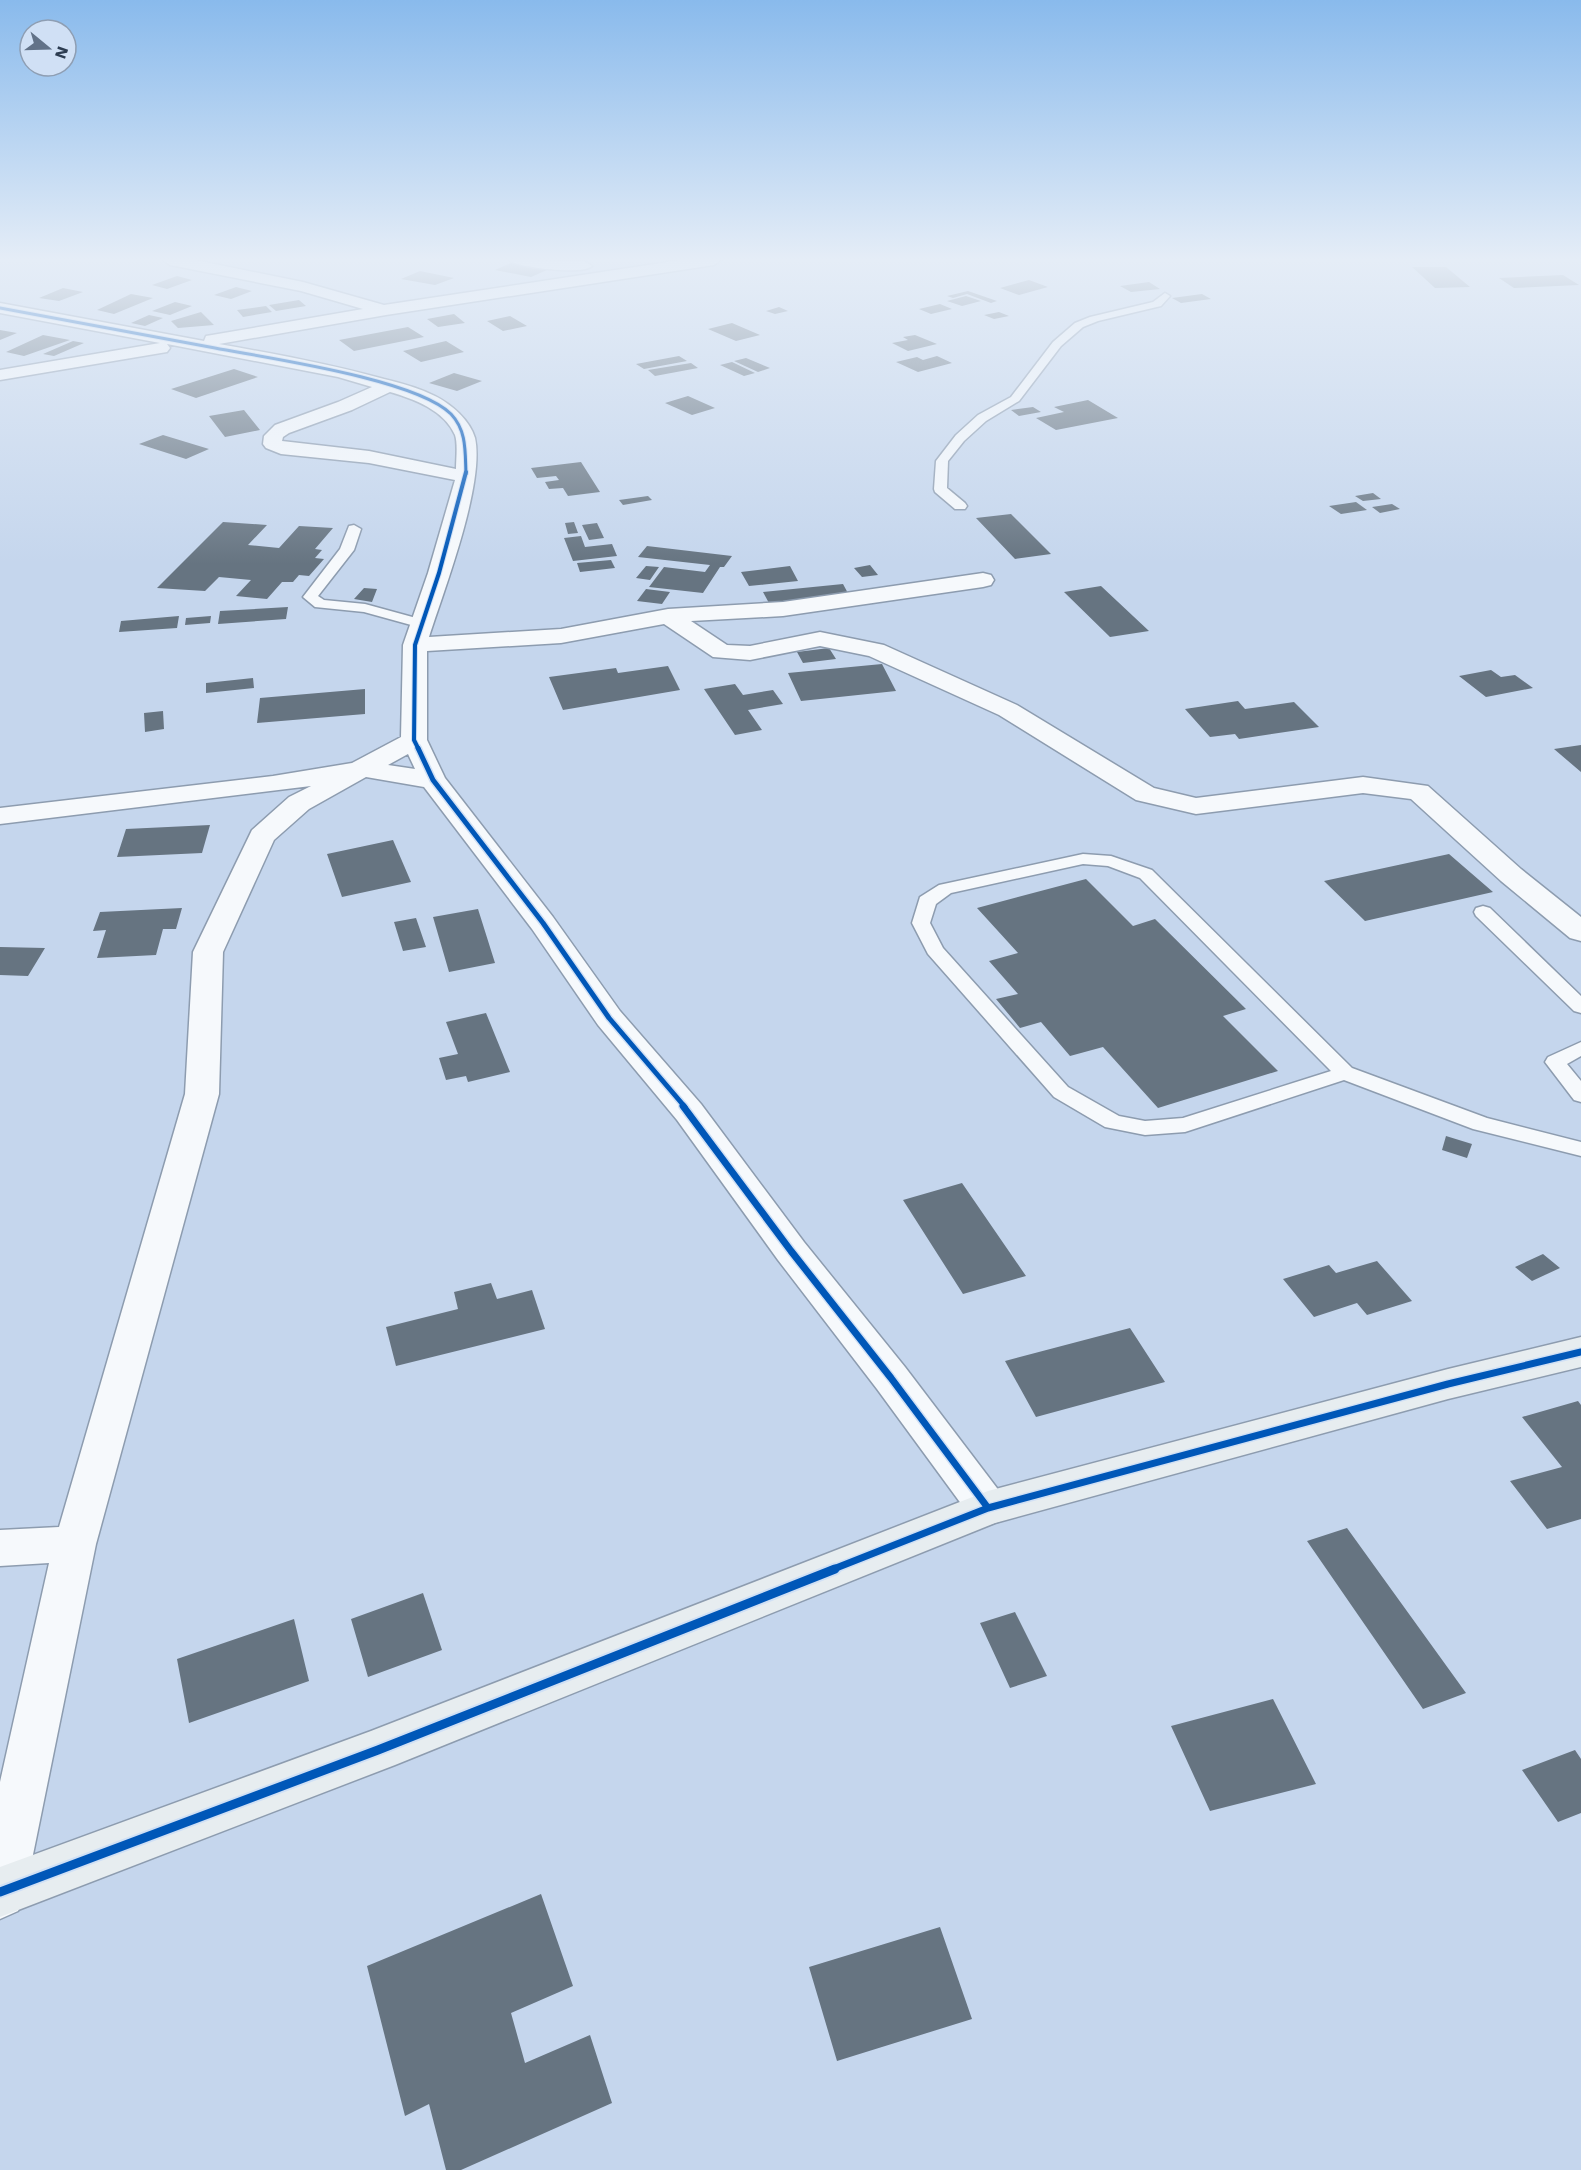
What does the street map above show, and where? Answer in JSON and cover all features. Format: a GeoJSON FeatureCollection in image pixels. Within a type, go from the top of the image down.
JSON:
{"type":"FeatureCollection","features":[{"type":"Feature","properties":{"kind":"street"},"geometry":{"type":"LineString","coordinates":[[0,375],[84,361]]}},
{"type":"Feature","properties":{"kind":"street"},"geometry":{"type":"LineString","coordinates":[[285,361],[390,385],[429,400],[451,414],[465,437],[466,477],[418,635],[414,740],[433,780],[543,923],[609,1018],[688,1112],[791,1251],[891,1378],[988,1508]]}},
{"type":"Feature","properties":{"kind":"street"},"geometry":{"type":"LineString","coordinates":[[390,385],[345,406],[282,429],[274,434],[273,444],[281,448],[369,457],[422,466],[466,477]]}},
{"type":"Feature","properties":{"kind":"street"},"geometry":{"type":"LineString","coordinates":[[418,635],[561,636],[668,616],[783,609],[983,580]]}},
{"type":"Feature","properties":{"kind":"street"},"geometry":{"type":"LineString","coordinates":[[668,616],[721,652],[750,653],[819,639],[876,650],[1008,710],[1145,794],[1196,806],[1363,785],[1419,792],[1511,875],[1581,932]]}},
{"type":"Feature","properties":{"kind":"street"},"geometry":{"type":"LineString","coordinates":[[262,836],[299,803],[365,769],[414,740]]}},
{"type":"Feature","properties":{"kind":"street"},"geometry":{"type":"LineString","coordinates":[[0,816],[273,784],[365,769],[433,780]]}},
{"type":"Feature","properties":{"kind":"street"},"geometry":{"type":"LineString","coordinates":[[0,1892],[75,1544],[202,1094],[208,952],[262,836],[273,784]]}},
{"type":"Feature","properties":{"kind":"street"},"geometry":{"type":"LineString","coordinates":[[0,1892],[378,1750],[988,1508],[1449,1384],[1581,1352]]}},
{"type":"Feature","properties":{"kind":"street"},"geometry":{"type":"LineString","coordinates":[[0,1548],[75,1544]]}},
{"type":"Feature","properties":{"kind":"lane"},"geometry":{"type":"LineString","coordinates":[[960,506],[940,489],[942,461],[960,438],[982,418],[1015,399],[1044,361]]}},
{"type":"Feature","properties":{"kind":"lane"},"geometry":{"type":"LineString","coordinates":[[354,529],[347,550],[310,597],[320,604],[365,608],[418,635]]}},
{"type":"Feature","properties":{"kind":"lane"},"geometry":{"type":"LineString","coordinates":[[1345,1073],[1185,1125],[1145,1128],[1113,1122],[1061,1092],[935,950],[921,923],[927,902],[945,889],[1083,859],[1111,861],[1146,874],[1345,1073],[1481,1124],[1581,1149]]}},
{"type":"Feature","properties":{"kind":"lane"},"geometry":{"type":"LineString","coordinates":[[1483,912],[1581,1007]]}},
{"type":"Feature","properties":{"kind":"lane"},"geometry":{"type":"LineString","coordinates":[[1581,1048],[1555,1062],[1581,1095]]}},
{"type":"Feature","properties":{"kind":"building"},"geometry":{"type":"Polygon","coordinates":[[[651,361],[686,361],[644,369],[636,364],[651,361]]]}},
{"type":"Feature","properties":{"kind":"building"},"geometry":{"type":"Polygon","coordinates":[[[735,361],[754,361],[770,368],[758,372],[735,361]]]}},
{"type":"Feature","properties":{"kind":"building"},"geometry":{"type":"Polygon","coordinates":[[[948,361],[952,363],[918,372],[896,362],[948,361]]]}},
{"type":"Feature","properties":{"kind":"building"},"geometry":{"type":"Polygon","coordinates":[[[732,362],[755,373],[744,376],[720,365],[732,362]]]}},
{"type":"Feature","properties":{"kind":"building"},"geometry":{"type":"Polygon","coordinates":[[[691,363],[698,368],[655,376],[648,370],[691,363]]]}},
{"type":"Feature","properties":{"kind":"building"},"geometry":{"type":"Polygon","coordinates":[[[234,369],[258,377],[196,398],[171,389],[234,369]]]}},
{"type":"Feature","properties":{"kind":"building"},"geometry":{"type":"Polygon","coordinates":[[[454,373],[482,381],[457,391],[429,383],[454,373]]]}},
{"type":"Feature","properties":{"kind":"building"},"geometry":{"type":"Polygon","coordinates":[[[688,396],[715,408],[692,415],[665,403],[688,396]]]}},
{"type":"Feature","properties":{"kind":"building"},"geometry":{"type":"Polygon","coordinates":[[[1088,400],[1118,418],[1056,430],[1036,418],[1064,412],[1054,407],[1088,400]]]}},
{"type":"Feature","properties":{"kind":"building"},"geometry":{"type":"Polygon","coordinates":[[[1033,407],[1041,412],[1019,416],[1011,410],[1033,407]]]}},
{"type":"Feature","properties":{"kind":"building"},"geometry":{"type":"Polygon","coordinates":[[[244,410],[260,430],[225,437],[209,416],[244,410]]]}},
{"type":"Feature","properties":{"kind":"building"},"geometry":{"type":"Polygon","coordinates":[[[163,435],[209,449],[186,459],[139,444],[163,435]]]}},
{"type":"Feature","properties":{"kind":"building"},"geometry":{"type":"Polygon","coordinates":[[[581,462],[600,492],[568,496],[563,488],[549,489],[545,482],[559,480],[556,476],[537,478],[531,468],[581,462]]]}},
{"type":"Feature","properties":{"kind":"building"},"geometry":{"type":"Polygon","coordinates":[[[1373,493],[1381,499],[1363,501],[1355,496],[1373,493]]]}},
{"type":"Feature","properties":{"kind":"building"},"geometry":{"type":"Polygon","coordinates":[[[648,496],[652,500],[623,505],[619,500],[648,496]]]}},
{"type":"Feature","properties":{"kind":"building"},"geometry":{"type":"Polygon","coordinates":[[[1356,502],[1367,510],[1341,514],[1329,506],[1356,502]]]}},
{"type":"Feature","properties":{"kind":"building"},"geometry":{"type":"Polygon","coordinates":[[[1392,504],[1400,509],[1380,513],[1372,507],[1392,504]]]}},
{"type":"Feature","properties":{"kind":"building"},"geometry":{"type":"Polygon","coordinates":[[[1011,514],[1051,554],[1015,559],[976,518],[1011,514]]]}},
{"type":"Feature","properties":{"kind":"building"},"geometry":{"type":"Polygon","coordinates":[[[223,522],[267,525],[248,545],[279,548],[299,526],[333,528],[315,549],[322,550],[315,558],[324,559],[309,576],[299,575],[293,582],[282,582],[267,599],[236,596],[251,580],[219,577],[205,591],[157,588],[223,522]]]}},
{"type":"Feature","properties":{"kind":"building"},"geometry":{"type":"Polygon","coordinates":[[[574,522],[578,533],[568,534],[565,523],[574,522]]]}},
{"type":"Feature","properties":{"kind":"building"},"geometry":{"type":"Polygon","coordinates":[[[597,523],[604,538],[589,540],[582,525],[597,523]]]}},
{"type":"Feature","properties":{"kind":"building"},"geometry":{"type":"Polygon","coordinates":[[[581,536],[585,547],[612,544],[617,556],[573,561],[564,538],[581,536]]]}},
{"type":"Feature","properties":{"kind":"building"},"geometry":{"type":"Polygon","coordinates":[[[647,546],[732,556],[724,567],[720,567],[703,593],[649,587],[664,567],[705,572],[710,565],[638,557],[647,546]]]}},
{"type":"Feature","properties":{"kind":"building"},"geometry":{"type":"Polygon","coordinates":[[[611,560],[615,568],[580,572],[577,563],[611,560]]]}},
{"type":"Feature","properties":{"kind":"building"},"geometry":{"type":"Polygon","coordinates":[[[870,565],[878,575],[862,577],[854,568],[870,565]]]}},
{"type":"Feature","properties":{"kind":"building"},"geometry":{"type":"Polygon","coordinates":[[[646,566],[659,567],[650,580],[636,578],[646,566]]]}},
{"type":"Feature","properties":{"kind":"building"},"geometry":{"type":"Polygon","coordinates":[[[790,566],[798,581],[749,586],[741,572],[790,566]]]}},
{"type":"Feature","properties":{"kind":"building"},"geometry":{"type":"Polygon","coordinates":[[[843,584],[850,597],[770,605],[763,592],[843,584]]]}},
{"type":"Feature","properties":{"kind":"building"},"geometry":{"type":"Polygon","coordinates":[[[1101,586],[1149,631],[1110,637],[1064,592],[1101,586]]]}},
{"type":"Feature","properties":{"kind":"building"},"geometry":{"type":"Polygon","coordinates":[[[364,588],[377,589],[372,602],[354,599],[364,588]]]}},
{"type":"Feature","properties":{"kind":"building"},"geometry":{"type":"Polygon","coordinates":[[[646,589],[670,592],[662,604],[637,601],[646,589]]]}},
{"type":"Feature","properties":{"kind":"building"},"geometry":{"type":"Polygon","coordinates":[[[288,607],[286,619],[218,624],[220,611],[288,607]]]}},
{"type":"Feature","properties":{"kind":"building"},"geometry":{"type":"Polygon","coordinates":[[[179,616],[177,628],[119,632],[121,621],[179,616]]]}},
{"type":"Feature","properties":{"kind":"building"},"geometry":{"type":"Polygon","coordinates":[[[211,616],[210,623],[185,625],[186,618],[211,616]]]}},
{"type":"Feature","properties":{"kind":"building"},"geometry":{"type":"Polygon","coordinates":[[[829,648],[836,659],[803,663],[797,652],[829,648]]]}},
{"type":"Feature","properties":{"kind":"building"},"geometry":{"type":"Polygon","coordinates":[[[882,664],[896,691],[801,701],[788,673],[882,664]]]}},
{"type":"Feature","properties":{"kind":"building"},"geometry":{"type":"Polygon","coordinates":[[[668,666],[680,690],[563,710],[549,677],[616,668],[618,673],[668,666]]]}},
{"type":"Feature","properties":{"kind":"building"},"geometry":{"type":"Polygon","coordinates":[[[1491,670],[1501,677],[1515,675],[1533,688],[1486,697],[1459,676],[1491,670]]]}},
{"type":"Feature","properties":{"kind":"building"},"geometry":{"type":"Polygon","coordinates":[[[253,678],[254,688],[206,693],[206,683],[253,678]]]}},
{"type":"Feature","properties":{"kind":"building"},"geometry":{"type":"Polygon","coordinates":[[[735,684],[743,695],[773,690],[783,704],[748,710],[762,730],[735,735],[704,689],[735,684]]]}},
{"type":"Feature","properties":{"kind":"building"},"geometry":{"type":"Polygon","coordinates":[[[365,689],[365,714],[257,723],[260,698],[365,689]]]}},
{"type":"Feature","properties":{"kind":"building"},"geometry":{"type":"Polygon","coordinates":[[[1238,701],[1245,709],[1294,702],[1319,727],[1239,739],[1235,734],[1210,737],[1185,709],[1238,701]]]}},
{"type":"Feature","properties":{"kind":"building"},"geometry":{"type":"Polygon","coordinates":[[[163,711],[164,729],[145,732],[144,713],[163,711]]]}},
{"type":"Feature","properties":{"kind":"building"},"geometry":{"type":"Polygon","coordinates":[[[1581,745],[1581,772],[1554,749],[1581,745]]]}},
{"type":"Feature","properties":{"kind":"building"},"geometry":{"type":"Polygon","coordinates":[[[210,825],[202,853],[117,857],[126,829],[210,825]]]}},
{"type":"Feature","properties":{"kind":"building"},"geometry":{"type":"Polygon","coordinates":[[[393,840],[411,882],[342,897],[327,854],[393,840]]]}},
{"type":"Feature","properties":{"kind":"building"},"geometry":{"type":"Polygon","coordinates":[[[1449,854],[1493,892],[1365,921],[1324,881],[1449,854]]]}},
{"type":"Feature","properties":{"kind":"building"},"geometry":{"type":"Polygon","coordinates":[[[1086,879],[1133,926],[1155,919],[1246,1009],[1223,1016],[1278,1071],[1158,1108],[1103,1047],[1070,1056],[1041,1022],[1020,1028],[996,999],[1018,994],[989,961],[1018,953],[977,908],[1086,879]]]}},
{"type":"Feature","properties":{"kind":"building"},"geometry":{"type":"Polygon","coordinates":[[[182,908],[176,929],[163,929],[156,955],[97,958],[106,930],[93,931],[100,912],[182,908]]]}},
{"type":"Feature","properties":{"kind":"building"},"geometry":{"type":"Polygon","coordinates":[[[478,909],[495,963],[449,972],[433,917],[478,909]]]}},
{"type":"Feature","properties":{"kind":"building"},"geometry":{"type":"Polygon","coordinates":[[[416,918],[426,947],[403,951],[394,922],[416,918]]]}},
{"type":"Feature","properties":{"kind":"building"},"geometry":{"type":"Polygon","coordinates":[[[0,947],[45,948],[28,976],[0,975],[0,947]]]}},
{"type":"Feature","properties":{"kind":"building"},"geometry":{"type":"Polygon","coordinates":[[[486,1013],[510,1072],[468,1082],[466,1076],[446,1080],[439,1058],[458,1054],[446,1022],[486,1013]]]}},
{"type":"Feature","properties":{"kind":"building"},"geometry":{"type":"Polygon","coordinates":[[[1446,1136],[1472,1144],[1467,1158],[1442,1150],[1446,1136]]]}},
{"type":"Feature","properties":{"kind":"building"},"geometry":{"type":"Polygon","coordinates":[[[962,1183],[1026,1276],[963,1294],[903,1200],[962,1183]]]}},
{"type":"Feature","properties":{"kind":"building"},"geometry":{"type":"Polygon","coordinates":[[[1543,1254],[1560,1268],[1532,1281],[1515,1267],[1543,1254]]]}},
{"type":"Feature","properties":{"kind":"building"},"geometry":{"type":"Polygon","coordinates":[[[1377,1261],[1412,1301],[1367,1315],[1357,1303],[1314,1317],[1283,1279],[1329,1265],[1336,1273],[1377,1261]]]}},
{"type":"Feature","properties":{"kind":"building"},"geometry":{"type":"Polygon","coordinates":[[[491,1283],[497,1299],[532,1290],[545,1329],[396,1366],[386,1327],[458,1309],[454,1292],[491,1283]]]}},
{"type":"Feature","properties":{"kind":"building"},"geometry":{"type":"Polygon","coordinates":[[[1130,1328],[1165,1382],[1036,1417],[1005,1361],[1130,1328]]]}},
{"type":"Feature","properties":{"kind":"building"},"geometry":{"type":"Polygon","coordinates":[[[1578,1401],[1581,1405],[1581,1519],[1547,1529],[1510,1481],[1562,1467],[1522,1417],[1578,1401]]]}},
{"type":"Feature","properties":{"kind":"building"},"geometry":{"type":"Polygon","coordinates":[[[1347,1528],[1466,1693],[1423,1709],[1307,1541],[1347,1528]]]}},
{"type":"Feature","properties":{"kind":"building"},"geometry":{"type":"Polygon","coordinates":[[[423,1593],[442,1650],[368,1677],[351,1619],[423,1593]]]}},
{"type":"Feature","properties":{"kind":"building"},"geometry":{"type":"Polygon","coordinates":[[[1015,1612],[1047,1676],[1010,1688],[980,1623],[1015,1612]]]}},
{"type":"Feature","properties":{"kind":"building"},"geometry":{"type":"Polygon","coordinates":[[[294,1619],[309,1681],[189,1723],[177,1659],[294,1619]]]}},
{"type":"Feature","properties":{"kind":"building"},"geometry":{"type":"Polygon","coordinates":[[[1273,1699],[1316,1784],[1210,1811],[1171,1726],[1273,1699]]]}},
{"type":"Feature","properties":{"kind":"building"},"geometry":{"type":"Polygon","coordinates":[[[1575,1750],[1581,1759],[1581,1813],[1558,1822],[1522,1770],[1575,1750]]]}},
{"type":"Feature","properties":{"kind":"building"},"geometry":{"type":"Polygon","coordinates":[[[541,1894],[573,1986],[511,2013],[525,2063],[590,2035],[612,2103],[461,2170],[446,2170],[429,2104],[405,2116],[367,1966],[541,1894]]]}},
{"type":"Feature","properties":{"kind":"building"},"geometry":{"type":"Polygon","coordinates":[[[940,1927],[972,2019],[837,2061],[809,1967],[940,1927]]]}},
{"type":"Feature","properties":{"kind":"cycle path"},"geometry":{"type":"LineString","coordinates":[[284,361],[341,372],[403,390],[429,400],[451,414],[465,437],[466,477],[439,573],[415,645],[414,740],[433,780],[543,923],[609,1018],[689,1112],[791,1251],[891,1378],[988,1508]]}},
{"type":"Feature","properties":{"kind":"cycle path"},"geometry":{"type":"LineString","coordinates":[[0,1892],[378,1750],[988,1508],[1448,1384],[1581,1352]]}}]}
